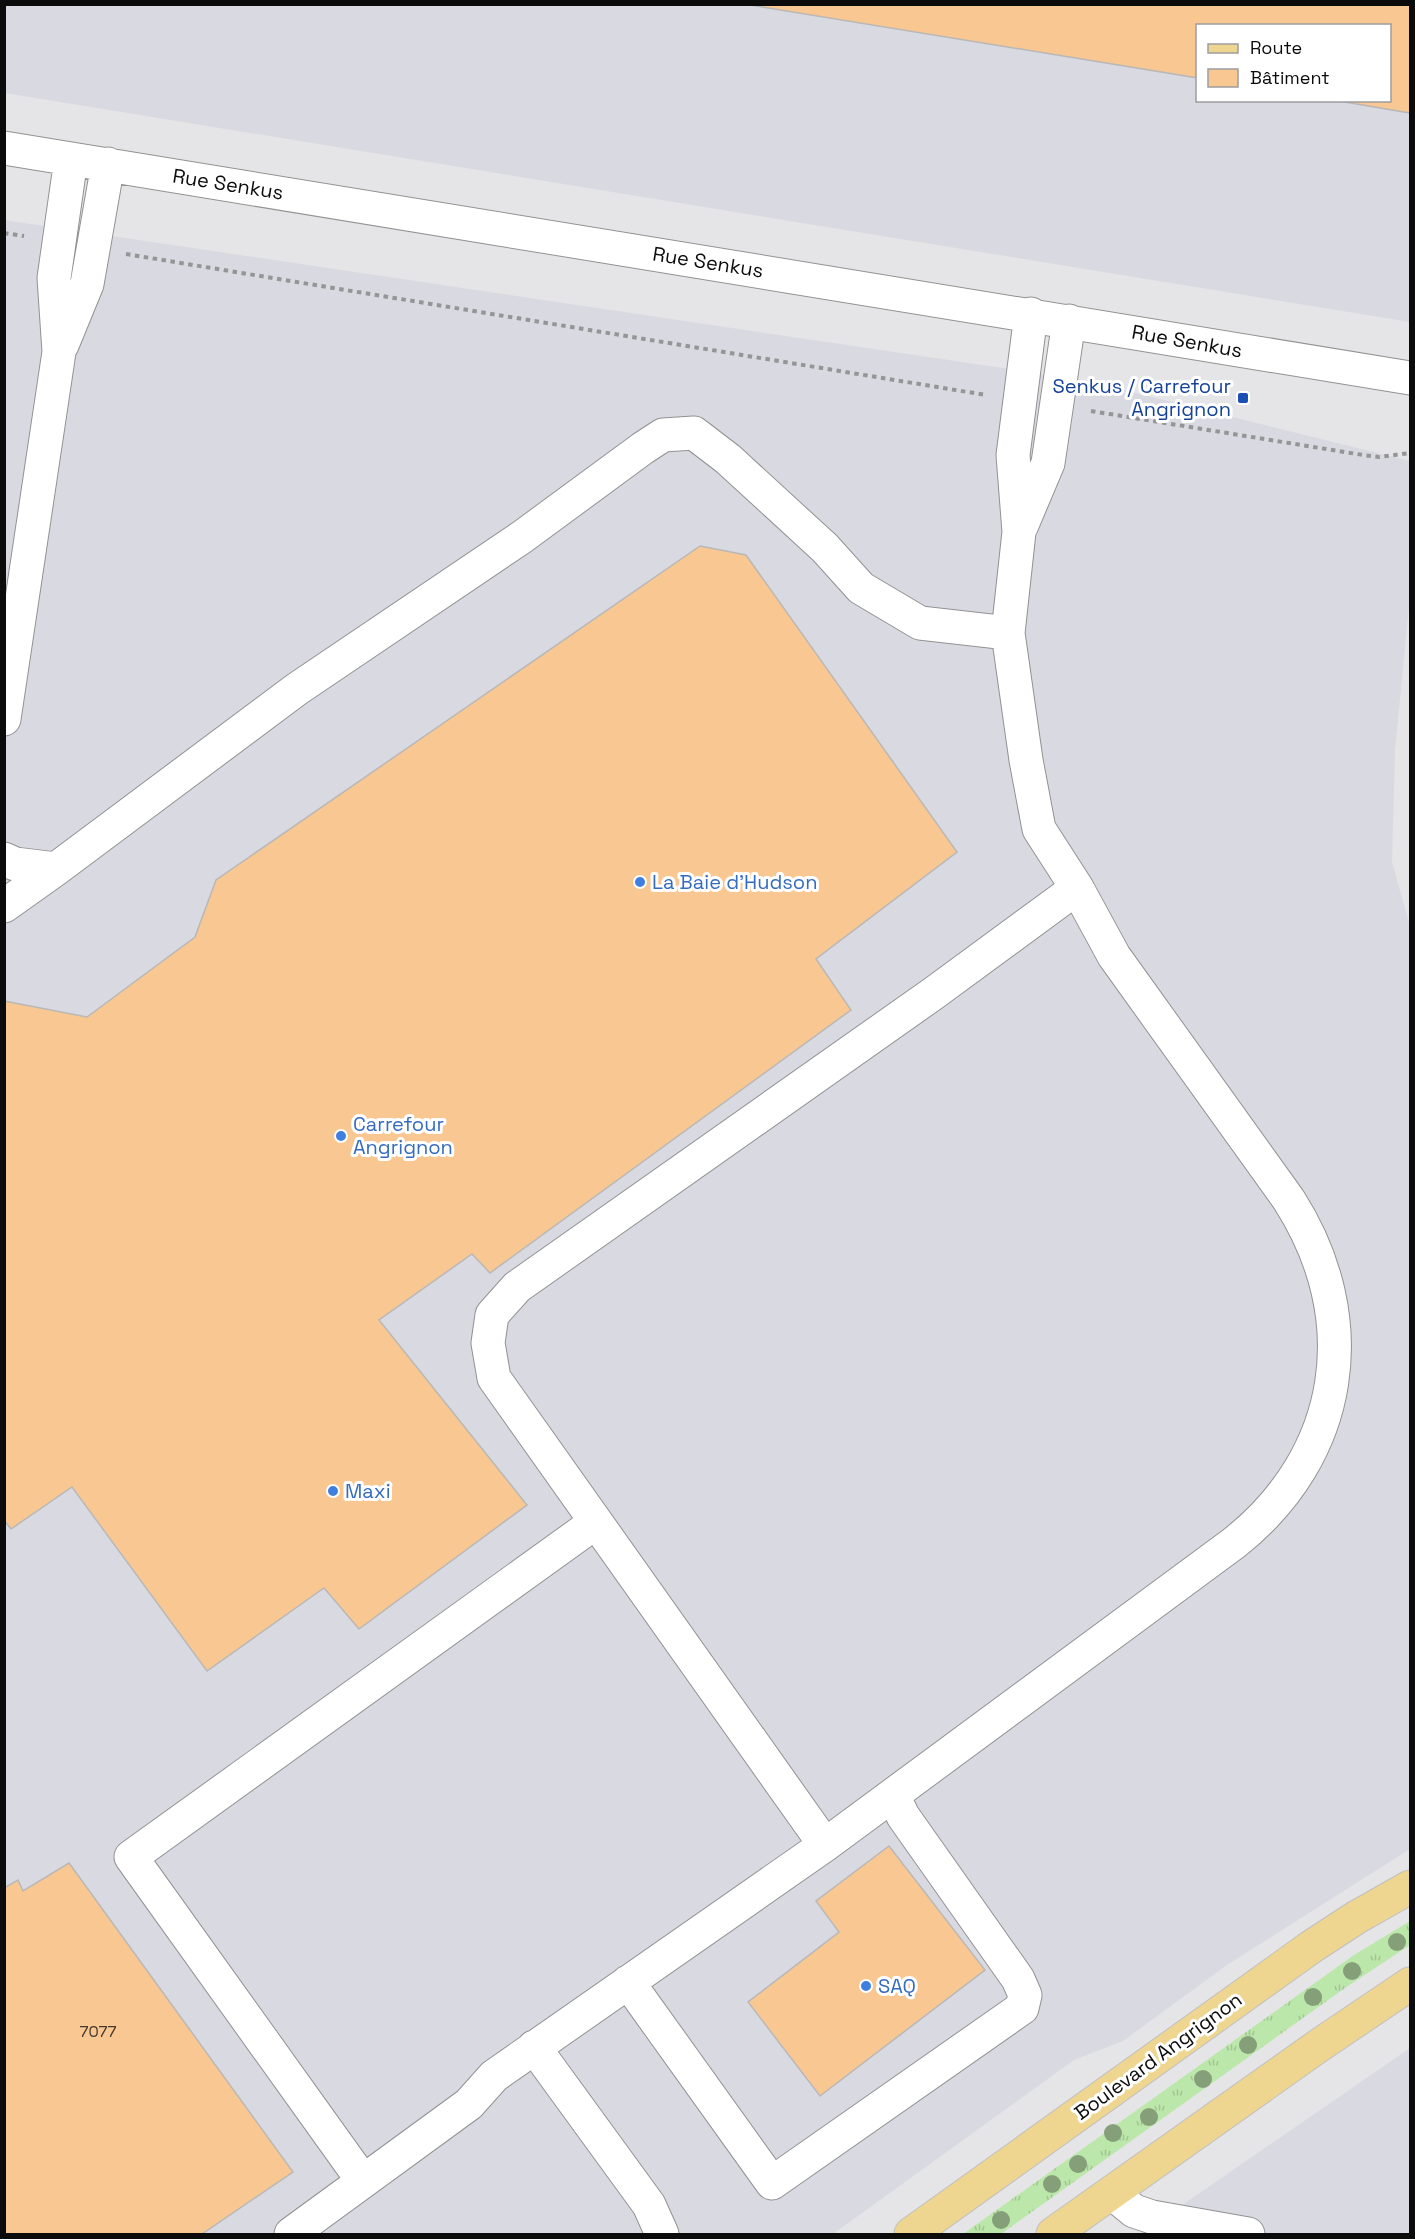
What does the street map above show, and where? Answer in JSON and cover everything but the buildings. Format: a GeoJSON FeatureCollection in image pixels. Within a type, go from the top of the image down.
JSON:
{"type":"FeatureCollection","features":[{"type":"Feature","properties":{"kind":"main road","name":"Boulevard Angrignon"},"geometry":{"type":"LineString","coordinates":[[911,2235],[1311,1947],[1357,1917],[1410,1887]]}},
{"type":"Feature","properties":{"kind":"main road"},"geometry":{"type":"LineString","coordinates":[[1053,2235],[1321,2044],[1410,1984]]}},
{"type":"Feature","properties":{"kind":"street","name":"Rue Senkus"},"geometry":{"type":"LineString","coordinates":[[4,148],[1031,314],[1410,378]]}},
{"type":"Feature","properties":{"kind":"street"},"geometry":{"type":"LineString","coordinates":[[4,719],[59,352],[54,278],[71,159]]}},
{"type":"Feature","properties":{"kind":"street"},"geometry":{"type":"LineString","coordinates":[[59,352],[87,284],[108,164]]}},
{"type":"Feature","properties":{"kind":"street"},"geometry":{"type":"LineString","coordinates":[[291,2235],[469,2104],[494,2076],[825,1845],[1251,1529],[1282,1495],[1307,1458],[1324,1416],[1334,1349],[1331,1304],[1327,1282],[1311,1239],[1288,1200],[1114,956],[1077,888],[1039,829],[1008,633],[1019,531],[1013,455],[1031,314]]}},
{"type":"Feature","properties":{"kind":"street"},"geometry":{"type":"LineString","coordinates":[[1019,531],[1048,463],[1069,321]]}},
{"type":"Feature","properties":{"kind":"street"},"geometry":{"type":"LineString","coordinates":[[4,906],[297,689],[522,537],[663,435],[694,433],[728,459],[825,548],[861,588],[920,623],[1008,633]]}},
{"type":"Feature","properties":{"kind":"street"},"geometry":{"type":"LineString","coordinates":[[4,859],[15,864],[56,869]]}},
{"type":"Feature","properties":{"kind":"street"},"geometry":{"type":"LineString","coordinates":[[825,1845],[494,1378],[488,1343],[492,1315],[517,1287],[942,987],[1077,888]]}},
{"type":"Feature","properties":{"kind":"street"},"geometry":{"type":"LineString","coordinates":[[363,2181],[131,1857],[596,1522]]}},
{"type":"Feature","properties":{"kind":"street"},"geometry":{"type":"LineString","coordinates":[[628,1982],[772,2183],[1022,2008],[1025,1995],[1018,1980],[903,1816],[893,1795]]}},
{"type":"Feature","properties":{"kind":"street"},"geometry":{"type":"LineString","coordinates":[[534,2047],[650,2205],[662,2235]]}},
{"type":"Feature","properties":{"kind":"street"},"geometry":{"type":"LineString","coordinates":[[1112,2193],[1134,2211],[1152,2217],[1248,2235]]}},
{"type":"Feature","properties":{"kind":"street"},"geometry":{"type":"LineString","coordinates":[[650,2205],[687,2235]]}},
{"type":"Feature","properties":{"kind":"path"},"geometry":{"type":"LineString","coordinates":[[122,253],[988,396]]}},
{"type":"Feature","properties":{"kind":"path"},"geometry":{"type":"LineString","coordinates":[[1080,409],[1363,455],[1379,457],[1410,453]]}},
{"type":"Feature","properties":{"kind":"shaded area"},"geometry":{"type":"Polygon","coordinates":[[[4,5],[1410,5],[1410,322],[5,93],[4,5]]]}},
{"type":"Feature","properties":{"kind":"shaded area","name":"Carrefour Angrignon"},"geometry":{"type":"Polygon","coordinates":[[[4,220],[1083,380],[1410,461],[1410,596],[1395,751],[1392,862],[1410,926],[1410,1849],[1227,1965],[1123,2041],[1074,2060],[833,2234],[5,2234],[4,220]]]}},
{"type":"Feature","properties":{"kind":"shaded area"},"geometry":{"type":"Polygon","coordinates":[[[1410,2048],[1410,2234],[1140,2234],[1410,2048]]]}},
{"type":"Feature","properties":{"kind":"green space"},"geometry":{"type":"Polygon","coordinates":[[[1410,1921],[1410,1945],[1345,1988],[1001,2234],[963,2234],[1354,1955],[1410,1921]]]}},
{"type":"Feature","properties":{"kind":"place","name":"Senkus / Carrefour Angrignon"},"geometry":{"type":"Point","coordinates":[1243,398]}},
{"type":"Feature","properties":{"kind":"place","name":"La Baie d'Hudson"},"geometry":{"type":"Point","coordinates":[640,882]}},
{"type":"Feature","properties":{"kind":"place","name":"Carrefour Angrignon"},"geometry":{"type":"Point","coordinates":[341,1136]}},
{"type":"Feature","properties":{"kind":"place","name":"Maxi"},"geometry":{"type":"Point","coordinates":[333,1491]}},
{"type":"Feature","properties":{"kind":"place","name":"SAQ"},"geometry":{"type":"Point","coordinates":[866,1986]}}]}
